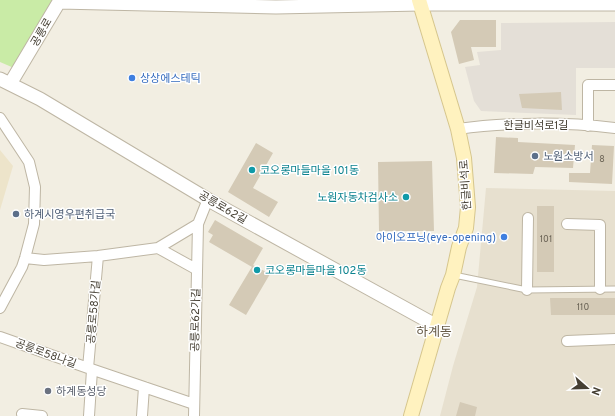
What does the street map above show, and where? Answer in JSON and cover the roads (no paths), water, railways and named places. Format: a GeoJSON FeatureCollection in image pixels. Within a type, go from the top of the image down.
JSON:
{"type":"FeatureCollection","features":[{"type":"Feature","properties":{"kind":"main road","name":"한글비석로"},"geometry":{"type":"LineString","coordinates":[[411,416],[453,275],[459,246],[466,228],[468,207],[464,158],[458,129],[419,2]]}},
{"type":"Feature","properties":{"kind":"street","name":"공릉로"},"geometry":{"type":"LineString","coordinates":[[5,82],[59,1],[615,4]]}},
{"type":"Feature","properties":{"kind":"street","name":"공릉로62길"},"geometry":{"type":"LineString","coordinates":[[5,82],[40,99],[208,199],[438,326]]}},
{"type":"Feature","properties":{"kind":"street"},"geometry":{"type":"LineString","coordinates":[[588,126],[588,85],[615,85]]}},
{"type":"Feature","properties":{"kind":"street"},"geometry":{"type":"LineString","coordinates":[[0,118],[29,162],[35,187],[34,224],[25,258],[22,267],[0,308]]}},
{"type":"Feature","properties":{"kind":"street","name":"한글비석로1길"},"geometry":{"type":"LineString","coordinates":[[458,129],[479,126],[557,124],[615,128]]}},
{"type":"Feature","properties":{"kind":"street","name":"공릉로62가길"},"geometry":{"type":"LineString","coordinates":[[194,416],[198,224],[208,199]]}},
{"type":"Feature","properties":{"kind":"street"},"geometry":{"type":"LineString","coordinates":[[527,290],[528,218]]}},
{"type":"Feature","properties":{"kind":"street"},"geometry":{"type":"LineString","coordinates":[[25,258],[44,260],[98,256],[158,248],[198,224]]}},
{"type":"Feature","properties":{"kind":"street"},"geometry":{"type":"LineString","coordinates":[[567,224],[600,225],[600,289]]}},
{"type":"Feature","properties":{"kind":"street"},"geometry":{"type":"LineString","coordinates":[[158,248],[196,268]]}},
{"type":"Feature","properties":{"kind":"street","name":"공릉로58가길"},"geometry":{"type":"LineString","coordinates":[[90,369],[98,256]]}},
{"type":"Feature","properties":{"kind":"street","name":"공릉로58나길"},"geometry":{"type":"LineString","coordinates":[[0,337],[194,404]]}},
{"type":"Feature","properties":{"kind":"street"},"geometry":{"type":"LineString","coordinates":[[567,341],[615,339]]}},
{"type":"Feature","properties":{"kind":"street"},"geometry":{"type":"LineString","coordinates":[[89,416],[90,369]]}},
{"type":"Feature","properties":{"kind":"street"},"geometry":{"type":"LineString","coordinates":[[142,416],[144,387]]}},
{"type":"Feature","properties":{"kind":"street"},"geometry":{"type":"LineString","coordinates":[[22,415],[42,416]]}},
{"type":"Feature","properties":{"kind":"lane"},"geometry":{"type":"LineString","coordinates":[[453,275],[527,290],[615,289]]}},
{"type":"Feature","properties":{"kind":"place","name":"상상에스테틱"},"geometry":{"type":"Point","coordinates":[132,78]}},
{"type":"Feature","properties":{"kind":"place","name":"노원소방서"},"geometry":{"type":"Point","coordinates":[535,156]}},
{"type":"Feature","properties":{"kind":"place","name":"코오롱마들마을 101동"},"geometry":{"type":"Point","coordinates":[252,170]}},
{"type":"Feature","properties":{"kind":"place","name":"노원자동차검사소"},"geometry":{"type":"Point","coordinates":[406,197]}},
{"type":"Feature","properties":{"kind":"place","name":"하계시영우편취급국"},"geometry":{"type":"Point","coordinates":[16,214]}},
{"type":"Feature","properties":{"kind":"place","name":"아이오프닝(eye-opening)"},"geometry":{"type":"Point","coordinates":[504,237]}},
{"type":"Feature","properties":{"kind":"place","name":"코오롱마들마을 102동"},"geometry":{"type":"Point","coordinates":[257,270]}},
{"type":"Feature","properties":{"kind":"place","name":"하계동성당"},"geometry":{"type":"Point","coordinates":[48,391]}},
{"type":"Feature","properties":{"kind":"district","name":"하계동"},"geometry":{"type":"Point","coordinates":[434,331]}}]}
